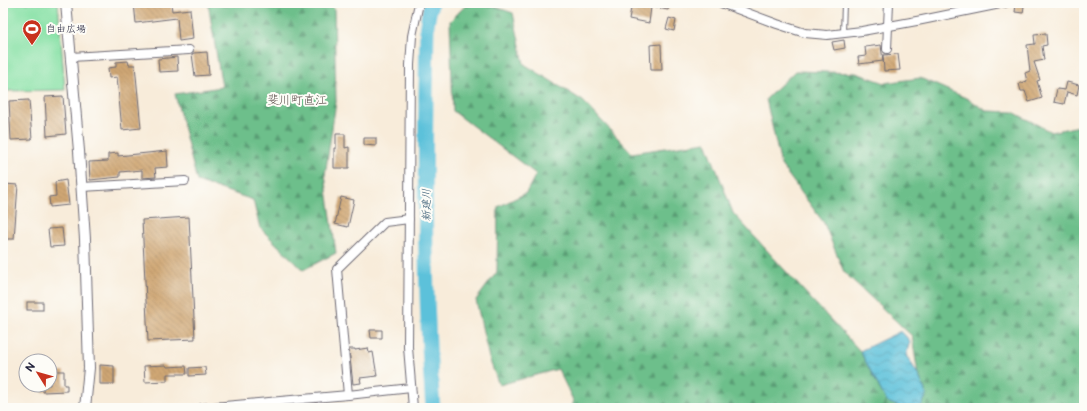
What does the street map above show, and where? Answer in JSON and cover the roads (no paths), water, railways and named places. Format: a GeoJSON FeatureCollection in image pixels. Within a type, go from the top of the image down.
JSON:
{"type":"FeatureCollection","features":[{"type":"Feature","properties":{"kind":"street"},"geometry":{"type":"LineString","coordinates":[[66,3],[82,187],[89,368],[85,408]]}},
{"type":"Feature","properties":{"kind":"street"},"geometry":{"type":"LineString","coordinates":[[413,408],[408,347],[410,65],[412,36],[419,3]]}},
{"type":"Feature","properties":{"kind":"street"},"geometry":{"type":"LineString","coordinates":[[721,3],[738,6],[777,24],[805,33],[827,35],[888,26],[1005,3]]}},
{"type":"Feature","properties":{"kind":"street"},"geometry":{"type":"LineString","coordinates":[[887,49],[889,3]]}},
{"type":"Feature","properties":{"kind":"street"},"geometry":{"type":"LineString","coordinates":[[71,58],[189,50]]}},
{"type":"Feature","properties":{"kind":"street"},"geometry":{"type":"LineString","coordinates":[[82,187],[185,181]]}},
{"type":"Feature","properties":{"kind":"street"},"geometry":{"type":"LineString","coordinates":[[348,395],[337,269],[385,222],[409,219]]}},
{"type":"Feature","properties":{"kind":"street"},"geometry":{"type":"LineString","coordinates":[[202,408],[411,388]]}},
{"type":"Feature","properties":{"kind":"lane"},"geometry":{"type":"LineString","coordinates":[[843,33],[844,3]]}},
{"type":"Feature","properties":{"kind":"water"},"geometry":{"type":"Polygon","coordinates":[[[901,331],[910,341],[906,355],[918,374],[927,395],[920,408],[903,408],[887,402],[860,351],[901,331]]]}},
{"type":"Feature","properties":{"kind":"waterway","name":"新建川"},"geometry":{"type":"LineString","coordinates":[[431,3],[427,24],[426,264],[433,408]]}},
{"type":"Feature","properties":{"kind":"place","name":"自由広場"},"geometry":{"type":"Point","coordinates":[32,46]}},
{"type":"Feature","properties":{"kind":"district","name":"斐川町直江"},"geometry":{"type":"Point","coordinates":[297,100]}}]}
